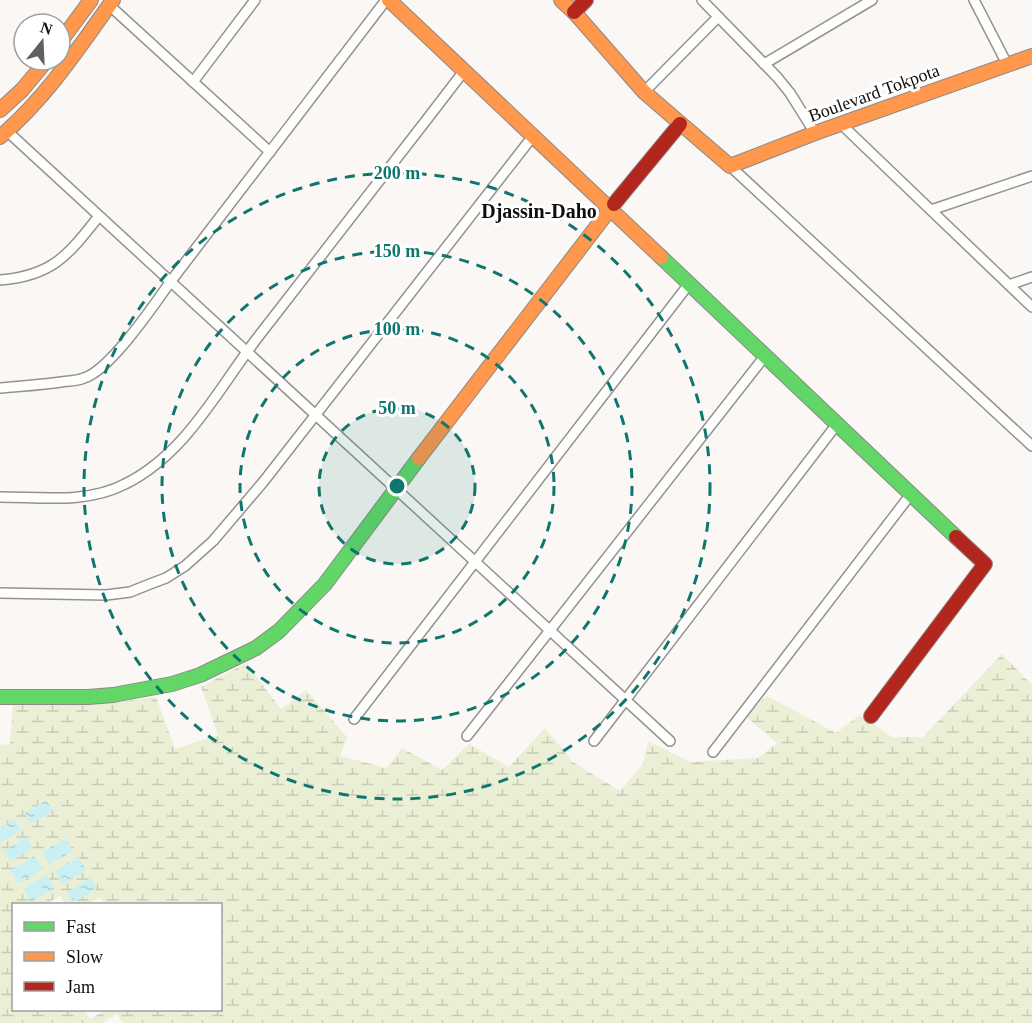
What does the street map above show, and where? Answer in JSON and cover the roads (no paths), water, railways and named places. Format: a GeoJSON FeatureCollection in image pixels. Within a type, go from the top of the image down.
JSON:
{"type":"FeatureCollection","features":[{"type":"Feature","properties":{"kind":"street"},"geometry":{"type":"LineString","coordinates":[[72,26],[91,0]]}},
{"type":"Feature","properties":{"kind":"street"},"geometry":{"type":"LineString","coordinates":[[193,82],[255,0]]}},
{"type":"Feature","properties":{"kind":"street"},"geometry":{"type":"LineString","coordinates":[[0,388],[75,380],[95,372],[127,340],[388,0],[985,564],[871,716]]}},
{"type":"Feature","properties":{"kind":"street"},"geometry":{"type":"LineString","coordinates":[[561,0],[644,92],[730,166],[1032,446]]}},
{"type":"Feature","properties":{"kind":"street"},"geometry":{"type":"LineString","coordinates":[[574,12],[586,0]]}},
{"type":"Feature","properties":{"kind":"street"},"geometry":{"type":"LineString","coordinates":[[702,0],[790,93],[815,133]]}},
{"type":"Feature","properties":{"kind":"street"},"geometry":{"type":"LineString","coordinates":[[764,64],[872,0]]}},
{"type":"Feature","properties":{"kind":"street"},"geometry":{"type":"LineString","coordinates":[[974,0],[1007,64]]}},
{"type":"Feature","properties":{"kind":"street"},"geometry":{"type":"LineString","coordinates":[[270,152],[111,3],[38,99],[4,134],[171,281],[670,741]]}},
{"type":"Feature","properties":{"kind":"street"},"geometry":{"type":"LineString","coordinates":[[644,92],[718,17]]}},
{"type":"Feature","properties":{"kind":"street","name":"Boulevard Tokpota"},"geometry":{"type":"LineString","coordinates":[[730,166],[815,133],[1032,56]]}},
{"type":"Feature","properties":{"kind":"street"},"geometry":{"type":"LineString","coordinates":[[0,497],[80,497],[114,489],[140,477],[173,450],[464,71]]}},
{"type":"Feature","properties":{"kind":"street"},"geometry":{"type":"LineString","coordinates":[[0,110],[22,90],[37,72]]}},
{"type":"Feature","properties":{"kind":"street"},"geometry":{"type":"LineString","coordinates":[[0,697],[88,697],[172,684],[231,662],[256,648],[279,631],[325,584],[610,209],[680,124]]}},
{"type":"Feature","properties":{"kind":"street"},"geometry":{"type":"LineString","coordinates":[[841,124],[1032,307]]}},
{"type":"Feature","properties":{"kind":"street"},"geometry":{"type":"LineString","coordinates":[[0,592],[106,595],[130,592],[166,578],[185,566],[213,541],[264,481],[532,136]]}},
{"type":"Feature","properties":{"kind":"street"},"geometry":{"type":"LineString","coordinates":[[931,210],[1032,176]]}},
{"type":"Feature","properties":{"kind":"street"},"geometry":{"type":"LineString","coordinates":[[0,280],[38,272],[61,260],[99,216]]}},
{"type":"Feature","properties":{"kind":"street"},"geometry":{"type":"LineString","coordinates":[[1009,285],[1032,277]]}},
{"type":"Feature","properties":{"kind":"street"},"geometry":{"type":"LineString","coordinates":[[354,719],[689,284]]}},
{"type":"Feature","properties":{"kind":"street"},"geometry":{"type":"LineString","coordinates":[[467,736],[765,356]]}},
{"type":"Feature","properties":{"kind":"street"},"geometry":{"type":"LineString","coordinates":[[594,741],[837,424]]}},
{"type":"Feature","properties":{"kind":"street"},"geometry":{"type":"LineString","coordinates":[[713,752],[911,494]]}},
{"type":"Feature","properties":{"kind":"water"},"geometry":{"type":"Polygon","coordinates":[[[46,800],[53,811],[31,824],[25,813],[46,800]]]}},
{"type":"Feature","properties":{"kind":"water"},"geometry":{"type":"Polygon","coordinates":[[[15,819],[22,830],[0,842],[0,828],[15,819]]]}},
{"type":"Feature","properties":{"kind":"water"},"geometry":{"type":"Polygon","coordinates":[[[26,837],[33,848],[11,861],[4,850],[26,837]]]}},
{"type":"Feature","properties":{"kind":"water"},"geometry":{"type":"Polygon","coordinates":[[[66,839],[73,851],[49,865],[42,852],[66,839]]]}},
{"type":"Feature","properties":{"kind":"water"},"geometry":{"type":"Polygon","coordinates":[[[35,856],[43,869],[18,884],[10,870],[35,856]]]}},
{"type":"Feature","properties":{"kind":"water"},"geometry":{"type":"Polygon","coordinates":[[[79,857],[86,870],[62,884],[55,871],[79,857]]]}},
{"type":"Feature","properties":{"kind":"water"},"geometry":{"type":"Polygon","coordinates":[[[47,875],[55,888],[31,902],[23,889],[47,875]]]}},
{"type":"Feature","properties":{"kind":"water"},"geometry":{"type":"Polygon","coordinates":[[[91,878],[97,889],[73,903],[67,892],[91,878]]]}},
{"type":"Feature","properties":{"kind":"district","name":"Djassin-Daho"},"geometry":{"type":"Point","coordinates":[539,211]}}]}
